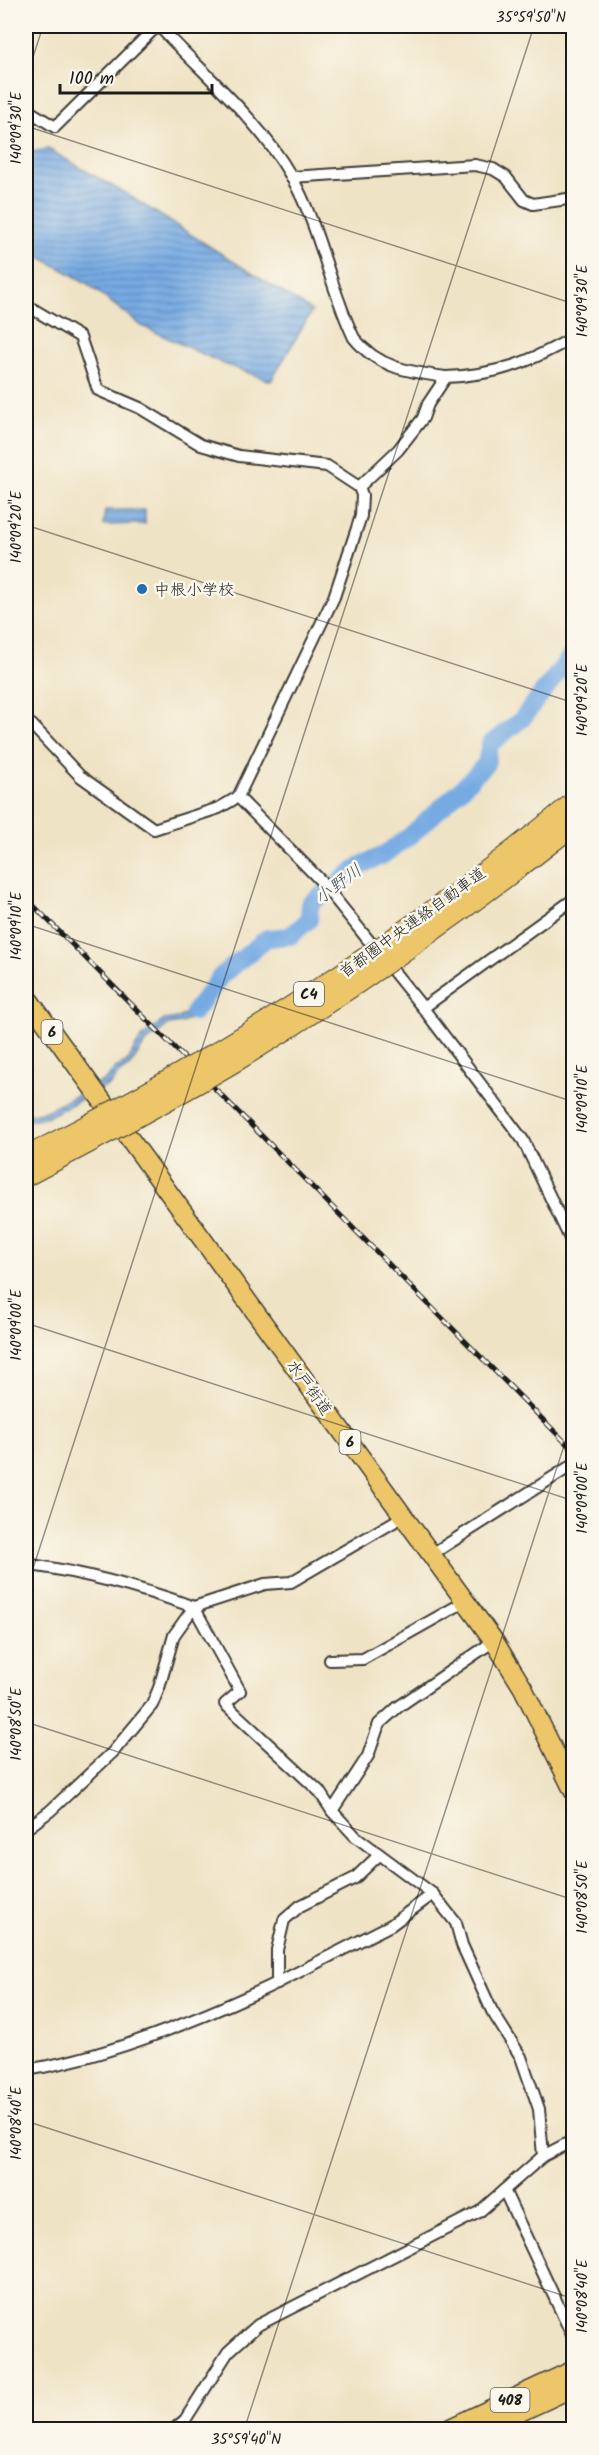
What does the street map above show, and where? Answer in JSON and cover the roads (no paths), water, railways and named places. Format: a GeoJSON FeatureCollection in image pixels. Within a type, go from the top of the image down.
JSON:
{"type":"FeatureCollection","features":[{"type":"Feature","properties":{"kind":"highway","name":"首都圏中央連絡自動車道"},"geometry":{"type":"LineString","coordinates":[[26,1157],[232,1042],[339,975],[449,897],[573,802]]}},
{"type":"Feature","properties":{"kind":"highway","name":"首都圏中央連絡自動車道"},"geometry":{"type":"LineString","coordinates":[[26,1176],[138,1117],[294,1025],[459,914],[573,825]]}},
{"type":"Feature","properties":{"kind":"highway","name":"水戸街道"},"geometry":{"type":"LineString","coordinates":[[26,996],[494,1641],[523,1688],[573,1792]]}},
{"type":"Feature","properties":{"kind":"highway","name":"408"},"geometry":{"type":"LineString","coordinates":[[446,2430],[573,2370]]}},
{"type":"Feature","properties":{"kind":"highway","name":"408"},"geometry":{"type":"LineString","coordinates":[[482,2430],[573,2386]]}},
{"type":"Feature","properties":{"kind":"street"},"geometry":{"type":"LineString","coordinates":[[26,109],[55,127],[158,26],[242,109],[269,142],[291,177],[309,214],[354,338],[367,355],[380,362],[414,373],[446,377],[471,376],[531,362],[573,337]]}},
{"type":"Feature","properties":{"kind":"street"},"geometry":{"type":"LineString","coordinates":[[291,177],[475,165],[493,169],[506,177],[524,200],[532,204],[573,198]]}},
{"type":"Feature","properties":{"kind":"street"},"geometry":{"type":"LineString","coordinates":[[26,305],[80,337],[98,390],[140,408],[201,445],[239,456],[327,466],[359,487],[362,495],[360,516],[334,597],[238,797],[219,808],[154,829],[80,776],[32,725],[26,722]]}},
{"type":"Feature","properties":{"kind":"street"},"geometry":{"type":"LineString","coordinates":[[359,487],[398,450],[423,418],[428,404],[446,377]]}},
{"type":"Feature","properties":{"kind":"street"},"geometry":{"type":"LineString","coordinates":[[238,797],[320,880],[423,1008],[523,1140],[573,1247]]}},
{"type":"Feature","properties":{"kind":"street"},"geometry":{"type":"LineString","coordinates":[[423,1008],[573,898]]}},
{"type":"Feature","properties":{"kind":"street"},"geometry":{"type":"LineString","coordinates":[[432,1554],[571,1470]]}},
{"type":"Feature","properties":{"kind":"street"},"geometry":{"type":"LineString","coordinates":[[26,1829],[50,1811],[113,1752],[152,1705],[174,1635],[194,1607],[265,1584],[291,1582],[404,1516]]}},
{"type":"Feature","properties":{"kind":"street"},"geometry":{"type":"LineString","coordinates":[[32,1565],[146,1590],[194,1607],[240,1691],[225,1704],[319,1791],[332,1811],[355,1836],[433,1894],[456,1923],[462,1946],[492,2011],[521,2057],[539,2109],[543,2156]]}},
{"type":"Feature","properties":{"kind":"street"},"geometry":{"type":"LineString","coordinates":[[330,1660],[363,1659],[466,1601]]}},
{"type":"Feature","properties":{"kind":"street"},"geometry":{"type":"LineString","coordinates":[[332,1811],[368,1756],[379,1724],[398,1707],[494,1641]]}},
{"type":"Feature","properties":{"kind":"street"},"geometry":{"type":"LineString","coordinates":[[277,1983],[277,1950],[284,1920],[300,1906],[355,1878],[379,1855]]}},
{"type":"Feature","properties":{"kind":"street"},"geometry":{"type":"LineString","coordinates":[[26,2070],[54,2066],[199,2020],[391,1925],[433,1894]]}},
{"type":"Feature","properties":{"kind":"street"},"geometry":{"type":"LineString","coordinates":[[173,2430],[185,2420],[228,2352],[258,2325],[479,2212],[543,2156],[573,2140]]}},
{"type":"Feature","properties":{"kind":"street"},"geometry":{"type":"LineString","coordinates":[[504,2190],[573,2339]]}},
{"type":"Feature","properties":{"kind":"water"},"geometry":{"type":"Polygon","coordinates":[[[48,149],[128,195],[312,311],[271,381],[224,364],[142,326],[85,282],[26,249],[26,153],[48,149]]]}},
{"type":"Feature","properties":{"kind":"water"},"geometry":{"type":"Polygon","coordinates":[[[105,510],[145,510],[145,524],[103,525],[105,510]]]}},
{"type":"Feature","properties":{"kind":"water"},"geometry":{"type":"Polygon","coordinates":[[[206,991],[210,996],[194,1016],[182,1023],[168,1025],[146,1042],[130,1066],[119,1073],[111,1084],[49,1116],[26,1121],[26,1115],[46,1111],[107,1079],[115,1068],[127,1062],[141,1038],[164,1020],[179,1018],[190,1011],[206,991]]]}},
{"type":"Feature","properties":{"kind":"waterway","name":"小野川"},"geometry":{"type":"LineString","coordinates":[[194,1012],[221,976],[267,938],[290,936],[309,920],[310,904],[361,865],[382,856],[410,836],[458,792],[486,764],[490,744],[522,719],[574,652]]}},
{"type":"Feature","properties":{"kind":"railway"},"geometry":{"type":"LineString","coordinates":[[26,898],[574,1451]]}},
{"type":"Feature","properties":{"kind":"place","name":"中根小学校"},"geometry":{"type":"Point","coordinates":[142,589]}}]}
